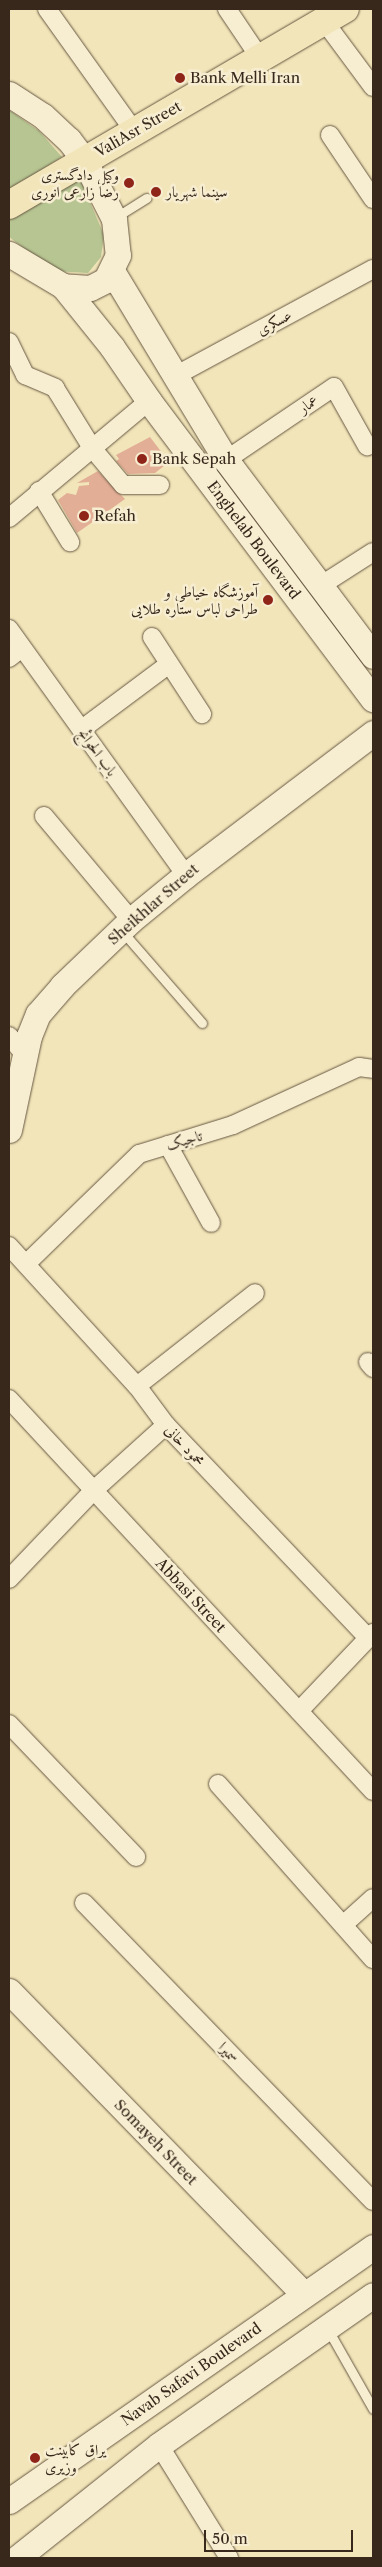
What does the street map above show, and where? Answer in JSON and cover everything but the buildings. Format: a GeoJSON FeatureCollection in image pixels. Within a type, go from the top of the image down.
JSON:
{"type":"FeatureCollection","features":[{"type":"Feature","properties":{"kind":"main road","name":"ValiAsr Street"},"geometry":{"type":"LineString","coordinates":[[9,205],[334,15]]}},
{"type":"Feature","properties":{"kind":"street"},"geometry":{"type":"LineString","coordinates":[[47,9],[134,131]]}},
{"type":"Feature","properties":{"kind":"street"},"geometry":{"type":"LineString","coordinates":[[227,9],[260,58]]}},
{"type":"Feature","properties":{"kind":"street"},"geometry":{"type":"LineString","coordinates":[[334,15],[373,87]]}},
{"type":"Feature","properties":{"kind":"street"},"geometry":{"type":"LineString","coordinates":[[9,94],[43,116],[69,140],[84,160],[114,219],[118,255],[112,271],[100,286],[90,288],[62,286],[9,254]]}},
{"type":"Feature","properties":{"kind":"street"},"geometry":{"type":"LineString","coordinates":[[330,135],[373,199]]}},
{"type":"Feature","properties":{"kind":"street","name":"عسکری"},"geometry":{"type":"LineString","coordinates":[[175,376],[373,269]]}},
{"type":"Feature","properties":{"kind":"street","name":"Enghelab Boulevard"},"geometry":{"type":"LineString","coordinates":[[112,271],[226,460],[373,656]]}},
{"type":"Feature","properties":{"kind":"street","name":"Enghelab Boulevard"},"geometry":{"type":"LineString","coordinates":[[62,286],[112,347],[149,401],[373,699]]}},
{"type":"Feature","properties":{"kind":"street"},"geometry":{"type":"LineString","coordinates":[[9,342],[25,375],[55,388],[92,448],[123,485],[160,485]]}},
{"type":"Feature","properties":{"kind":"street","name":"عمار"},"geometry":{"type":"LineString","coordinates":[[226,460],[334,387],[367,446]]}},
{"type":"Feature","properties":{"kind":"street"},"geometry":{"type":"LineString","coordinates":[[12,507],[39,492],[149,401]]}},
{"type":"Feature","properties":{"kind":"street"},"geometry":{"type":"LineString","coordinates":[[39,492],[70,542]]}},
{"type":"Feature","properties":{"kind":"street"},"geometry":{"type":"LineString","coordinates":[[320,586],[373,552]]}},
{"type":"Feature","properties":{"kind":"street","name":"باب الحوائج"},"geometry":{"type":"LineString","coordinates":[[9,629],[16,653],[82,729],[186,875]]}},
{"type":"Feature","properties":{"kind":"street"},"geometry":{"type":"LineString","coordinates":[[152,637],[168,665],[202,714]]}},
{"type":"Feature","properties":{"kind":"street"},"geometry":{"type":"LineString","coordinates":[[82,729],[168,665]]}},
{"type":"Feature","properties":{"kind":"street","name":"Sheikhlar Street"},"geometry":{"type":"LineString","coordinates":[[9,1130],[25,1055],[38,1014],[62,986],[126,924],[186,875],[373,733]]}},
{"type":"Feature","properties":{"kind":"street"},"geometry":{"type":"LineString","coordinates":[[44,816],[126,924]]}},
{"type":"Feature","properties":{"kind":"street"},"geometry":{"type":"LineString","coordinates":[[9,1036],[25,1055]]}},
{"type":"Feature","properties":{"kind":"street","name":"تاجیک"},"geometry":{"type":"LineString","coordinates":[[26,1264],[139,1154],[233,1125],[359,1067],[373,1069]]}},
{"type":"Feature","properties":{"kind":"street"},"geometry":{"type":"LineString","coordinates":[[168,1145],[211,1223]]}},
{"type":"Feature","properties":{"kind":"street","name":"محمود خانی"},"geometry":{"type":"LineString","coordinates":[[9,1246],[137,1386],[166,1425],[371,1636]]}},
{"type":"Feature","properties":{"kind":"street"},"geometry":{"type":"LineString","coordinates":[[137,1386],[255,1293]]}},
{"type":"Feature","properties":{"kind":"street","name":"Abbasi Street"},"geometry":{"type":"LineString","coordinates":[[9,1399],[373,1791]]}},
{"type":"Feature","properties":{"kind":"street"},"geometry":{"type":"LineString","coordinates":[[9,1579],[94,1490],[166,1425]]}},
{"type":"Feature","properties":{"kind":"street"},"geometry":{"type":"LineString","coordinates":[[299,1711],[371,1636]]}},
{"type":"Feature","properties":{"kind":"street"},"geometry":{"type":"LineString","coordinates":[[9,1724],[136,1857]]}},
{"type":"Feature","properties":{"kind":"street"},"geometry":{"type":"LineString","coordinates":[[218,1784],[373,1959]]}},
{"type":"Feature","properties":{"kind":"street"},"geometry":{"type":"LineString","coordinates":[[343,1925],[373,1898]]}},
{"type":"Feature","properties":{"kind":"street","name":"سمیرا"},"geometry":{"type":"LineString","coordinates":[[84,1903],[373,2201]]}},
{"type":"Feature","properties":{"kind":"street","name":"Somayeh Street"},"geometry":{"type":"LineString","coordinates":[[9,1991],[304,2294]]}},
{"type":"Feature","properties":{"kind":"street","name":"Navab Safavi Boulevard"},"geometry":{"type":"LineString","coordinates":[[9,2500],[373,2247]]}},
{"type":"Feature","properties":{"kind":"street"},"geometry":{"type":"LineString","coordinates":[[30,2554],[159,2446],[373,2295]]}},
{"type":"Feature","properties":{"kind":"street"},"geometry":{"type":"LineString","coordinates":[[159,2446],[229,2558]]}},
{"type":"Feature","properties":{"kind":"lane"},"geometry":{"type":"LineString","coordinates":[[114,219],[146,198]]}},
{"type":"Feature","properties":{"kind":"lane"},"geometry":{"type":"LineString","coordinates":[[126,924],[202,1023]]}},
{"type":"Feature","properties":{"kind":"lane"},"geometry":{"type":"LineString","coordinates":[[326,2328],[373,2409]]}},
{"type":"Feature","properties":{"kind":"green space"},"geometry":{"type":"Polygon","coordinates":[[[9,110],[39,131],[62,157],[9,190],[9,110]]]}},
{"type":"Feature","properties":{"kind":"green space"},"geometry":{"type":"Polygon","coordinates":[[[80,179],[104,235],[101,257],[88,273],[55,271],[9,237],[9,220],[80,179]]]}},
{"type":"Feature","properties":{"kind":"place","name":"Bank Melli Iran"},"geometry":{"type":"Point","coordinates":[180,78]}},
{"type":"Feature","properties":{"kind":"place","name":"وکیل دادگستری رضا زارعی انوری"},"geometry":{"type":"Point","coordinates":[129,183]}},
{"type":"Feature","properties":{"kind":"place","name":"سینما شهریار"},"geometry":{"type":"Point","coordinates":[156,192]}},
{"type":"Feature","properties":{"kind":"place","name":"Bank Sepah"},"geometry":{"type":"Point","coordinates":[142,459]}},
{"type":"Feature","properties":{"kind":"place","name":"Refah"},"geometry":{"type":"Point","coordinates":[84,516]}},
{"type":"Feature","properties":{"kind":"place","name":"آموزشگاه خیاطی و طراحی لباس ستاره طلایی"},"geometry":{"type":"Point","coordinates":[268,600]}},
{"type":"Feature","properties":{"kind":"place","name":"یراق کابینت وزیری"},"geometry":{"type":"Point","coordinates":[35,2458]}}]}
